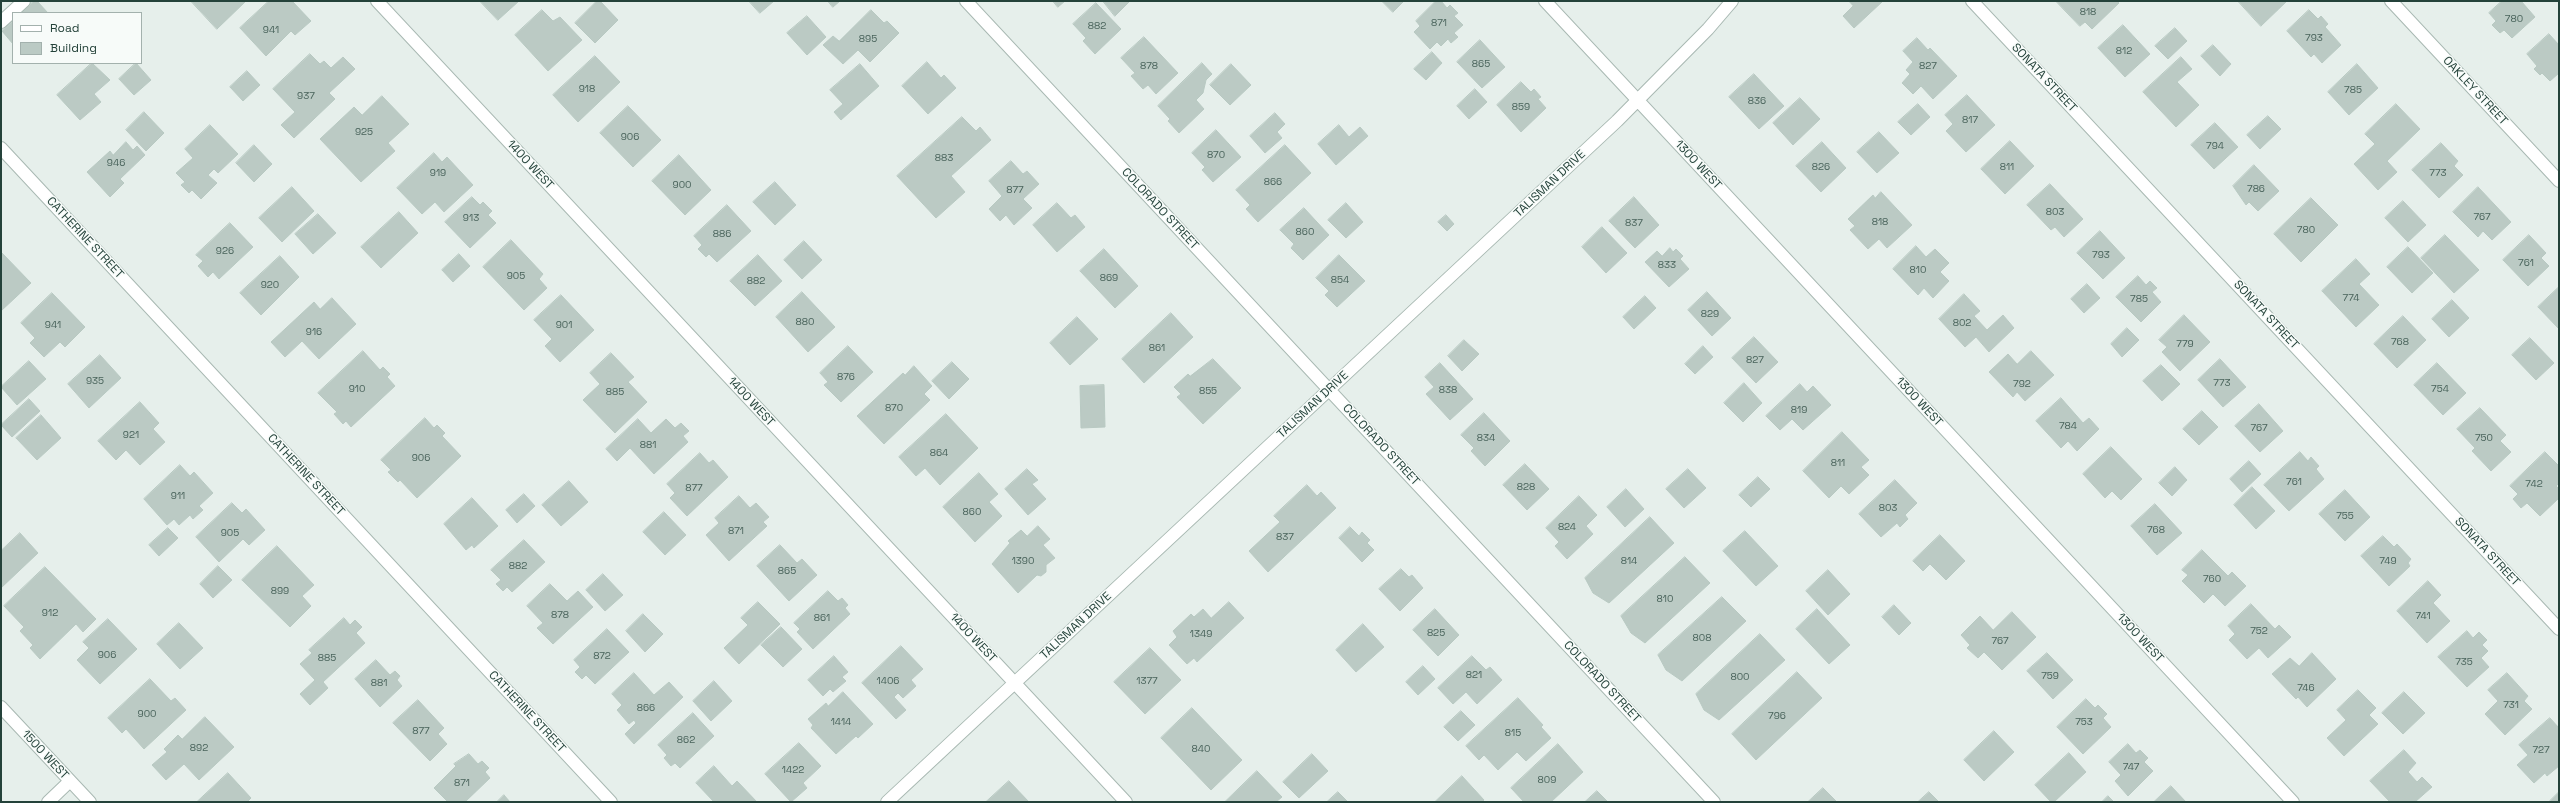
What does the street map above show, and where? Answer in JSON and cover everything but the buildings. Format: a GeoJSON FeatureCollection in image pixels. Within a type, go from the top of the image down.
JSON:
{"type":"FeatureCollection","features":[{"type":"Feature","properties":{"kind":"street"},"geometry":{"type":"LineString","coordinates":[[1,22],[24,1]]}},
{"type":"Feature","properties":{"kind":"street","name":"1400 WEST"},"geometry":{"type":"LineString","coordinates":[[377,1],[1126,802]]}},
{"type":"Feature","properties":{"kind":"street","name":"COLORADO STREET"},"geometry":{"type":"LineString","coordinates":[[966,1],[1714,802]]}},
{"type":"Feature","properties":{"kind":"street","name":"1300 WEST"},"geometry":{"type":"LineString","coordinates":[[1545,1],[2293,802]]}},
{"type":"Feature","properties":{"kind":"street","name":"TALISMAN DRIVE"},"geometry":{"type":"LineString","coordinates":[[887,802],[1329,390],[1637,100],[1708,30],[1732,1]]}},
{"type":"Feature","properties":{"kind":"street","name":"SONATA STREET"},"geometry":{"type":"LineString","coordinates":[[1972,1],[2559,629]]}},
{"type":"Feature","properties":{"kind":"street","name":"OAKLEY STREET"},"geometry":{"type":"LineString","coordinates":[[2391,1],[2559,181]]}},
{"type":"Feature","properties":{"kind":"street","name":"CATHERINE STREET"},"geometry":{"type":"LineString","coordinates":[[1,148],[611,802]]}},
{"type":"Feature","properties":{"kind":"street","name":"1500 WEST"},"geometry":{"type":"LineString","coordinates":[[1,707],[90,802]]}},
{"type":"Feature","properties":{"kind":"street"},"geometry":{"type":"LineString","coordinates":[[48,802],[70,781]]}}]}
